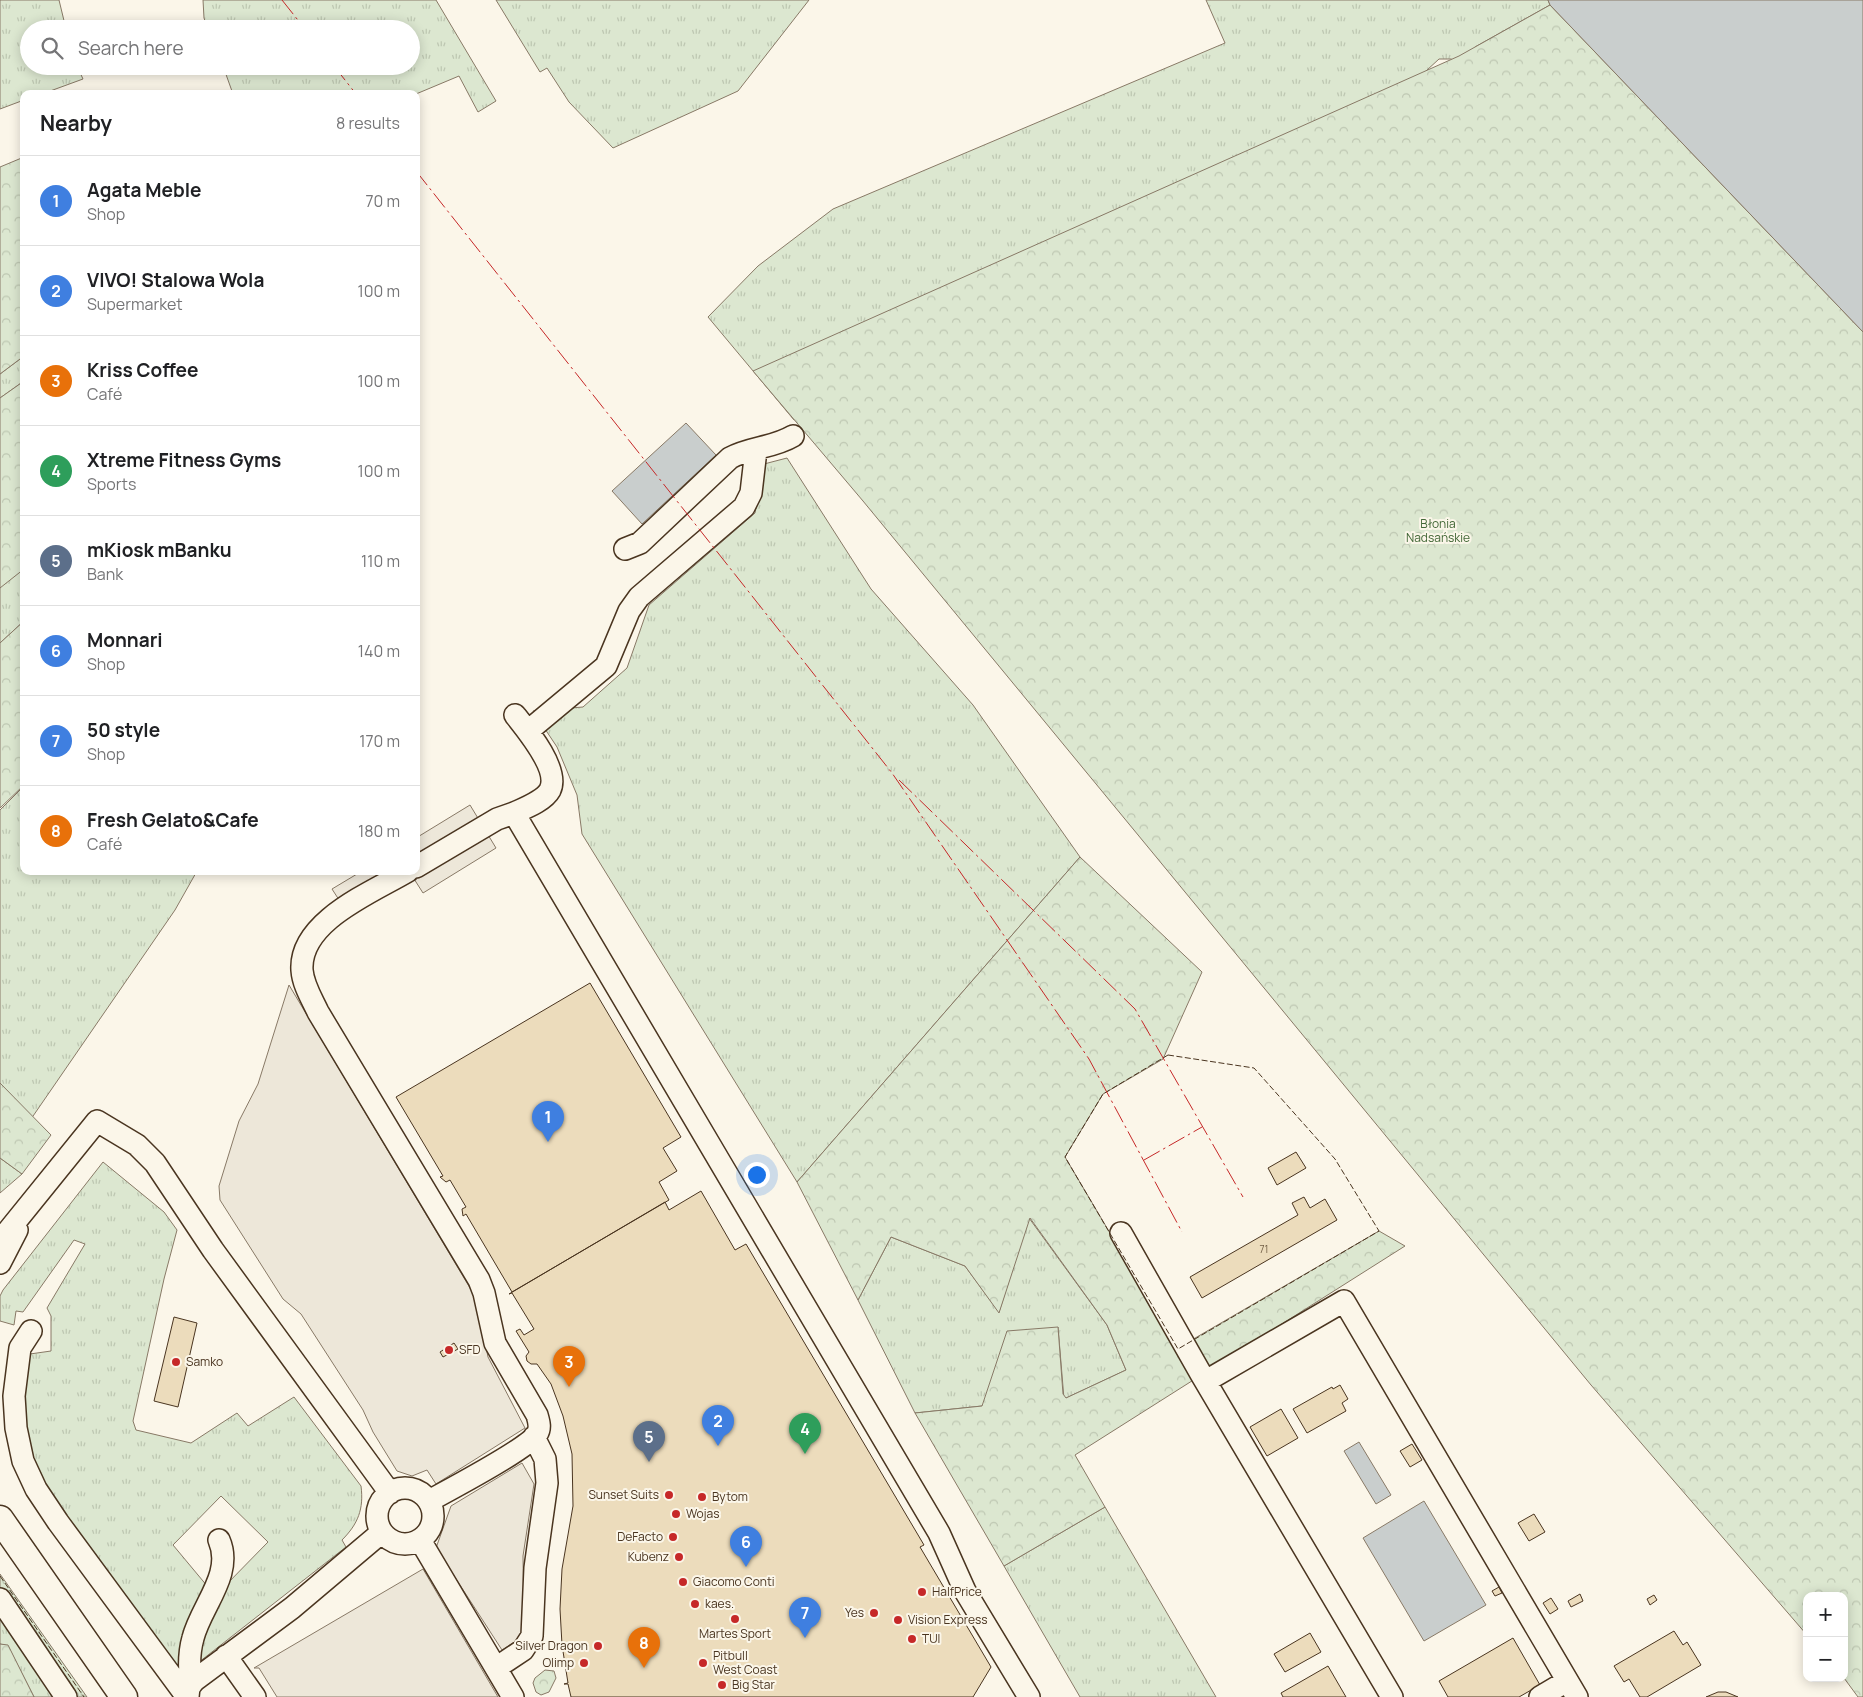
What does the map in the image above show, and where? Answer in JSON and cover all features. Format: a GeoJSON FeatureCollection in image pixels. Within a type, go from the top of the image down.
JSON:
{"type":"FeatureCollection","features":[{"type":"Feature","properties":{"kind":"main road"},"geometry":{"type":"LineString","coordinates":[[0,1519],[124,1697]]}},
{"type":"Feature","properties":{"kind":"street"},"geometry":{"type":"LineString","coordinates":[[625,549],[640,542],[730,458],[783,442],[793,436]]}},
{"type":"Feature","properties":{"kind":"street"},"geometry":{"type":"LineString","coordinates":[[420,865],[497,819],[514,813],[540,799],[550,791],[552,782],[546,762],[521,723],[606,666],[629,611],[639,597],[744,507],[752,493],[756,450]]}},
{"type":"Feature","properties":{"kind":"street"},"geometry":{"type":"LineString","coordinates":[[514,813],[934,1524],[965,1591],[1029,1697]]}},
{"type":"Feature","properties":{"kind":"street"},"geometry":{"type":"LineString","coordinates":[[401,875],[326,920],[309,940],[303,960],[305,984],[318,1012],[479,1280],[484,1292],[495,1343],[540,1424],[534,1438],[429,1501]]}},
{"type":"Feature","properties":{"kind":"street"},"geometry":{"type":"LineString","coordinates":[[0,1241],[97,1121],[137,1145],[155,1163],[213,1250],[390,1493]]}},
{"type":"Feature","properties":{"kind":"street"},"geometry":{"type":"LineString","coordinates":[[0,1219],[28,1207]]}},
{"type":"Feature","properties":{"kind":"street"},"geometry":{"type":"LineString","coordinates":[[0,1263],[28,1207]]}},
{"type":"Feature","properties":{"kind":"street"},"geometry":{"type":"LineString","coordinates":[[1121,1233],[1392,1697]]}},
{"type":"Feature","properties":{"kind":"street"},"geometry":{"type":"LineString","coordinates":[[1206,1381],[1344,1301],[1572,1689],[1540,1697]]}},
{"type":"Feature","properties":{"kind":"street"},"geometry":{"type":"LineString","coordinates":[[31,1331],[20,1348],[14,1396],[16,1428],[22,1461],[36,1489],[58,1522],[189,1693]]}},
{"type":"Feature","properties":{"kind":"street"},"geometry":{"type":"LineString","coordinates":[[496,1668],[523,1650],[532,1636],[535,1568],[547,1483],[545,1459],[534,1438]]}},
{"type":"Feature","properties":{"kind":"street"},"geometry":{"type":"LineString","coordinates":[[402,1488],[414,1490],[429,1501],[432,1508],[433,1523],[426,1535],[420,1540],[410,1544],[400,1544],[382,1532],[377,1515],[379,1506],[390,1493],[402,1488]]}},
{"type":"Feature","properties":{"kind":"street"},"geometry":{"type":"LineString","coordinates":[[189,1693],[226,1656],[292,1608],[382,1532]]}},
{"type":"Feature","properties":{"kind":"street"},"geometry":{"type":"LineString","coordinates":[[189,1693],[192,1638],[224,1561],[220,1540]]}},
{"type":"Feature","properties":{"kind":"street"},"geometry":{"type":"LineString","coordinates":[[420,1540],[513,1697]]}},
{"type":"Feature","properties":{"kind":"street"},"geometry":{"type":"LineString","coordinates":[[0,1599],[66,1697]]}},
{"type":"Feature","properties":{"kind":"street"},"geometry":{"type":"LineString","coordinates":[[226,1656],[255,1697]]}},
{"type":"Feature","properties":{"kind":"green space"},"geometry":{"type":"Polygon","coordinates":[[[0,0],[59,0],[64,20],[20,20],[20,75],[81,75],[83,79],[53,90],[20,90],[20,102],[0,109],[0,0]]]}},
{"type":"Feature","properties":{"kind":"green space"},"geometry":{"type":"Polygon","coordinates":[[[203,0],[436,0],[496,101],[478,112],[459,76],[420,92],[420,90],[232,90],[226,75],[420,75],[420,20],[205,20],[203,0]]]}},
{"type":"Feature","properties":{"kind":"green space"},"geometry":{"type":"Polygon","coordinates":[[[496,0],[809,0],[738,91],[613,148],[569,102],[547,68],[540,72],[496,0]]]}},
{"type":"Feature","properties":{"kind":"green space"},"geometry":{"type":"Polygon","coordinates":[[[1206,0],[1548,0],[1550,5],[1475,47],[1473,70],[1451,59],[1439,59],[1414,82],[794,420],[708,317],[758,266],[833,209],[1225,43],[1206,0]]]}},
{"type":"Feature","properties":{"kind":"green space","name":"Błonia Nadsańskie"},"geometry":{"type":"Polygon","coordinates":[[[1550,5],[1863,332],[1863,1697],[1858,1697],[1847,1682],[1848,1592],[1803,1592],[1803,1630],[1591,1385],[863,501],[753,371],[1459,56],[1550,5]]]}},
{"type":"Feature","properties":{"kind":"green space"},"geometry":{"type":"Polygon","coordinates":[[[20,159],[20,359],[0,374],[0,167],[20,159]]]}},
{"type":"Feature","properties":{"kind":"green space"},"geometry":{"type":"Polygon","coordinates":[[[20,359],[20,384],[0,398],[0,374],[20,359]]]}},
{"type":"Feature","properties":{"kind":"green space"},"geometry":{"type":"Polygon","coordinates":[[[20,384],[20,572],[0,588],[0,398],[20,384]]]}},
{"type":"Feature","properties":{"kind":"green space"},"geometry":{"type":"Polygon","coordinates":[[[787,458],[871,589],[973,705],[1080,857],[797,1182],[582,834],[577,795],[557,747],[533,711],[583,707],[627,668],[649,605],[755,513],[764,464],[787,458]]]}},
{"type":"Feature","properties":{"kind":"green space"},"geometry":{"type":"Polygon","coordinates":[[[20,571],[20,625],[0,643],[0,587],[20,571]]]}},
{"type":"Feature","properties":{"kind":"green space"},"geometry":{"type":"Polygon","coordinates":[[[20,625],[20,789],[0,808],[0,643],[20,625]]]}},
{"type":"Feature","properties":{"kind":"green space"},"geometry":{"type":"Polygon","coordinates":[[[20,790],[20,875],[195,875],[175,910],[31,1119],[0,1087],[0,810],[20,790]]]}},
{"type":"Feature","properties":{"kind":"green space"},"geometry":{"type":"Polygon","coordinates":[[[1080,857],[1202,972],[1163,1059],[1103,1094],[1065,1157],[1178,1348],[1379,1231],[1405,1246],[1075,1455],[1105,1507],[1004,1566],[915,1413],[982,1406],[1007,1331],[1058,1327],[1063,1394],[1066,1398],[1126,1370],[1107,1325],[1030,1218],[999,1313],[965,1266],[891,1237],[858,1300],[797,1182],[1080,857]]]}},
{"type":"Feature","properties":{"kind":"green space"},"geometry":{"type":"Polygon","coordinates":[[[0,1083],[51,1135],[22,1174],[0,1158],[0,1083]]]}},
{"type":"Feature","properties":{"kind":"green space"},"geometry":{"type":"Polygon","coordinates":[[[0,1158],[22,1174],[0,1193],[0,1158]]]}},
{"type":"Feature","properties":{"kind":"green space"},"geometry":{"type":"Polygon","coordinates":[[[103,1162],[164,1212],[177,1230],[164,1279],[133,1421],[136,1430],[191,1443],[237,1413],[248,1426],[294,1397],[361,1486],[362,1502],[359,1516],[342,1540],[346,1547],[194,1666],[223,1588],[268,1542],[221,1496],[173,1545],[208,1587],[181,1671],[48,1496],[34,1466],[21,1415],[30,1354],[51,1351],[51,1316],[47,1308],[85,1244],[74,1240],[23,1312],[16,1311],[14,1325],[0,1321],[0,1296],[3,1290],[103,1162]]]}},
{"type":"Feature","properties":{"kind":"green space"},"geometry":{"type":"Polygon","coordinates":[[[1029,1218],[1107,1325],[1126,1370],[1064,1399],[1058,1327],[982,1406],[915,1413],[858,1300],[891,1237],[965,1266],[999,1312],[1029,1218]]]}},
{"type":"Feature","properties":{"kind":"green space"},"geometry":{"type":"Polygon","coordinates":[[[1105,1507],[1216,1697],[1080,1697],[1004,1566],[1105,1507]]]}},
{"type":"Feature","properties":{"kind":"green space"},"geometry":{"type":"Polygon","coordinates":[[[0,1574],[87,1697],[70,1697],[0,1593],[0,1574]]]}},
{"type":"Feature","properties":{"kind":"green space"},"geometry":{"type":"Polygon","coordinates":[[[0,1615],[56,1697],[34,1697],[8,1646],[0,1644],[0,1615]]]}},
{"type":"Feature","properties":{"kind":"green space"},"geometry":{"type":"Polygon","coordinates":[[[0,1644],[8,1645],[34,1697],[0,1697],[0,1644]]]}},
{"type":"Feature","properties":{"kind":"green space"},"geometry":{"type":"Polygon","coordinates":[[[545,1670],[554,1671],[556,1678],[549,1692],[541,1695],[536,1692],[533,1683],[535,1678],[545,1670]]]}},
{"type":"Feature","properties":{"kind":"shaded area"},"geometry":{"type":"Polygon","coordinates":[[[1548,0],[1863,0],[1863,332],[1550,5],[1548,0]]]}},
{"type":"Feature","properties":{"kind":"shaded area"},"geometry":{"type":"Polygon","coordinates":[[[686,423],[716,455],[642,524],[612,491],[686,423]]]}},
{"type":"Feature","properties":{"kind":"shaded area"},"geometry":{"type":"Polygon","coordinates":[[[470,805],[496,848],[423,893],[412,875],[420,875],[420,836],[470,805]]]}},
{"type":"Feature","properties":{"kind":"shaded area"},"geometry":{"type":"Polygon","coordinates":[[[355,875],[386,875],[341,903],[332,889],[355,875]]]}},
{"type":"Feature","properties":{"kind":"shaded area"},"geometry":{"type":"Polygon","coordinates":[[[289,985],[476,1298],[488,1357],[525,1428],[436,1484],[427,1470],[412,1476],[397,1471],[373,1432],[363,1410],[301,1314],[283,1299],[220,1200],[219,1186],[239,1121],[258,1084],[289,985]]]}},
{"type":"Feature","properties":{"kind":"shaded area"},"geometry":{"type":"Polygon","coordinates":[[[1359,1442],[1391,1495],[1376,1504],[1344,1451],[1359,1442]]]}},
{"type":"Feature","properties":{"kind":"shaded area"},"geometry":{"type":"Polygon","coordinates":[[[522,1463],[534,1484],[523,1556],[524,1636],[502,1650],[436,1548],[451,1506],[522,1463]]]}},
{"type":"Feature","properties":{"kind":"shaded area"},"geometry":{"type":"Polygon","coordinates":[[[1424,1501],[1486,1605],[1424,1641],[1363,1538],[1424,1501]]]}},
{"type":"Feature","properties":{"kind":"shaded area"},"geometry":{"type":"Polygon","coordinates":[[[423,1569],[498,1697],[277,1697],[259,1668],[254,1668],[423,1569]]]}},
{"type":"Feature","properties":{"kind":"building"},"geometry":{"type":"Polygon","coordinates":[[[590,983],[681,1137],[663,1148],[677,1171],[659,1182],[669,1200],[512,1292],[466,1214],[463,1216],[462,1209],[466,1207],[450,1180],[446,1182],[440,1177],[443,1176],[396,1097],[590,983]]]}},
{"type":"Feature","properties":{"kind":"building"},"geometry":{"type":"Polygon","coordinates":[[[1296,1152],[1306,1168],[1277,1185],[1268,1168],[1296,1152]]]}},
{"type":"Feature","properties":{"kind":"building"},"geometry":{"type":"Polygon","coordinates":[[[701,1191],[735,1250],[746,1244],[924,1545],[920,1547],[991,1667],[973,1697],[571,1697],[568,1684],[564,1684],[568,1683],[562,1645],[560,1609],[562,1569],[573,1506],[572,1454],[563,1416],[551,1384],[537,1364],[531,1364],[527,1361],[526,1356],[529,1352],[516,1331],[520,1329],[524,1335],[534,1329],[512,1293],[509,1294],[665,1202],[669,1210],[701,1191]]]}},
{"type":"Feature","properties":{"kind":"building"},"geometry":{"type":"Polygon","coordinates":[[[1304,1197],[1310,1208],[1325,1199],[1337,1220],[1202,1298],[1190,1277],[1298,1215],[1292,1203],[1304,1197]]]}},
{"type":"Feature","properties":{"kind":"building","name":"Samko"},"geometry":{"type":"Polygon","coordinates":[[[174,1317],[197,1323],[178,1407],[154,1401],[174,1317]]]}},
{"type":"Feature","properties":{"kind":"building","name":"SFD"},"geometry":{"type":"Polygon","coordinates":[[[454,1343],[458,1349],[443,1357],[440,1352],[454,1343]]]}},
{"type":"Feature","properties":{"kind":"building"},"geometry":{"type":"Polygon","coordinates":[[[1340,1385],[1348,1399],[1342,1403],[1346,1411],[1307,1433],[1293,1409],[1332,1387],[1333,1389],[1340,1385]]]}},
{"type":"Feature","properties":{"kind":"building"},"geometry":{"type":"Polygon","coordinates":[[[1281,1409],[1298,1438],[1267,1456],[1250,1427],[1281,1409]]]}},
{"type":"Feature","properties":{"kind":"building"},"geometry":{"type":"Polygon","coordinates":[[[1412,1444],[1422,1460],[1410,1467],[1400,1451],[1412,1444]]]}},
{"type":"Feature","properties":{"kind":"building"},"geometry":{"type":"Polygon","coordinates":[[[1534,1514],[1545,1532],[1529,1541],[1518,1523],[1534,1514]]]}},
{"type":"Feature","properties":{"kind":"building"},"geometry":{"type":"Polygon","coordinates":[[[1499,1587],[1502,1593],[1495,1596],[1492,1591],[1499,1587]]]}},
{"type":"Feature","properties":{"kind":"building"},"geometry":{"type":"Polygon","coordinates":[[[1580,1594],[1583,1601],[1571,1607],[1568,1601],[1580,1594]]]}},
{"type":"Feature","properties":{"kind":"building"},"geometry":{"type":"Polygon","coordinates":[[[1654,1595],[1657,1600],[1650,1605],[1647,1599],[1654,1595]]]}},
{"type":"Feature","properties":{"kind":"building"},"geometry":{"type":"Polygon","coordinates":[[[1551,1598],[1558,1609],[1550,1614],[1543,1603],[1551,1598]]]}},
{"type":"Feature","properties":{"kind":"building"},"geometry":{"type":"Polygon","coordinates":[[[1674,1631],[1683,1645],[1687,1642],[1701,1665],[1647,1697],[1640,1697],[1629,1679],[1624,1682],[1614,1666],[1674,1631]]]}},
{"type":"Feature","properties":{"kind":"building"},"geometry":{"type":"Polygon","coordinates":[[[1310,1633],[1321,1652],[1285,1672],[1274,1654],[1310,1633]]]}},
{"type":"Feature","properties":{"kind":"building"},"geometry":{"type":"Polygon","coordinates":[[[1513,1638],[1540,1685],[1519,1697],[1448,1697],[1439,1681],[1513,1638]]]}},
{"type":"Feature","properties":{"kind":"building"},"geometry":{"type":"Polygon","coordinates":[[[1328,1666],[1346,1697],[1283,1697],[1281,1693],[1328,1666]]]}},
{"type":"Feature","properties":{"kind":"building"},"geometry":{"type":"Polygon","coordinates":[[[1718,1692],[1726,1692],[1738,1697],[1706,1697],[1718,1692]]]}},
{"type":"Feature","properties":{"kind":"fence"},"geometry":{"type":"LineString","coordinates":[[1168,1055],[1254,1068],[1335,1159],[1379,1231],[1178,1349],[1065,1157],[1103,1094],[1168,1055]]}},
{"type":"Feature","properties":{"kind":"fence"},"geometry":{"type":"LineString","coordinates":[[0,1576],[84,1697]]}},
{"type":"Feature","properties":{"kind":"power"},"geometry":{"type":"LineString","coordinates":[[282,0],[298,20]]}},
{"type":"Feature","properties":{"kind":"power"},"geometry":{"type":"LineString","coordinates":[[341,75],[353,90]]}},
{"type":"Feature","properties":{"kind":"power"},"geometry":{"type":"LineString","coordinates":[[420,176],[892,773],[1089,1059],[1182,1232]]}},
{"type":"Feature","properties":{"kind":"power"},"geometry":{"type":"LineString","coordinates":[[899,780],[1135,1009],[1243,1197]]}},
{"type":"Feature","properties":{"kind":"power"},"geometry":{"type":"LineString","coordinates":[[1144,1160],[1202,1127]]}},
{"type":"Feature","properties":{"kind":"place","name":"Agata Meble"},"geometry":{"type":"Point","coordinates":[548,1142]}},
{"type":"Feature","properties":{"kind":"place","name":"SFD"},"geometry":{"type":"Point","coordinates":[449,1350]}},
{"type":"Feature","properties":{"kind":"place","name":"Samko"},"geometry":{"type":"Point","coordinates":[176,1362]}},
{"type":"Feature","properties":{"kind":"place","name":"Kriss Coffee"},"geometry":{"type":"Point","coordinates":[569,1387]}},
{"type":"Feature","properties":{"kind":"place","name":"VIVO! Stalowa Wola"},"geometry":{"type":"Point","coordinates":[718,1446]}},
{"type":"Feature","properties":{"kind":"place","name":"Xtreme Fitness Gyms"},"geometry":{"type":"Point","coordinates":[805,1454]}},
{"type":"Feature","properties":{"kind":"place","name":"mKiosk mBanku"},"geometry":{"type":"Point","coordinates":[649,1462]}},
{"type":"Feature","properties":{"kind":"place","name":"Sunset Suits"},"geometry":{"type":"Point","coordinates":[669,1495]}},
{"type":"Feature","properties":{"kind":"place","name":"Bytom"},"geometry":{"type":"Point","coordinates":[702,1497]}},
{"type":"Feature","properties":{"kind":"place","name":"Wojas"},"geometry":{"type":"Point","coordinates":[676,1514]}},
{"type":"Feature","properties":{"kind":"place","name":"DeFacto"},"geometry":{"type":"Point","coordinates":[673,1537]}},
{"type":"Feature","properties":{"kind":"place","name":"Kubenz"},"geometry":{"type":"Point","coordinates":[679,1557]}},
{"type":"Feature","properties":{"kind":"place","name":"Monnari"},"geometry":{"type":"Point","coordinates":[746,1567]}},
{"type":"Feature","properties":{"kind":"place","name":"Giacomo Conti"},"geometry":{"type":"Point","coordinates":[683,1582]}},
{"type":"Feature","properties":{"kind":"place","name":"HalfPrice"},"geometry":{"type":"Point","coordinates":[922,1592]}},
{"type":"Feature","properties":{"kind":"place","name":"kaes."},"geometry":{"type":"Point","coordinates":[695,1604]}},
{"type":"Feature","properties":{"kind":"place","name":"Yes"},"geometry":{"type":"Point","coordinates":[874,1613]}},
{"type":"Feature","properties":{"kind":"place","name":"Martes Sport"},"geometry":{"type":"Point","coordinates":[735,1619]}},
{"type":"Feature","properties":{"kind":"place","name":"Vision Express"},"geometry":{"type":"Point","coordinates":[898,1620]}},
{"type":"Feature","properties":{"kind":"place","name":"50 style"},"geometry":{"type":"Point","coordinates":[805,1638]}},
{"type":"Feature","properties":{"kind":"place","name":"TUI"},"geometry":{"type":"Point","coordinates":[912,1639]}},
{"type":"Feature","properties":{"kind":"place","name":"Silver Dragon"},"geometry":{"type":"Point","coordinates":[598,1646]}},
{"type":"Feature","properties":{"kind":"place","name":"Olimp"},"geometry":{"type":"Point","coordinates":[584,1663]}},
{"type":"Feature","properties":{"kind":"place","name":"Pitbull West Coast"},"geometry":{"type":"Point","coordinates":[703,1663]}},
{"type":"Feature","properties":{"kind":"place","name":"Fresh Gelato&Cafe"},"geometry":{"type":"Point","coordinates":[644,1668]}},
{"type":"Feature","properties":{"kind":"place","name":"Big Star"},"geometry":{"type":"Point","coordinates":[722,1685]}}]}
